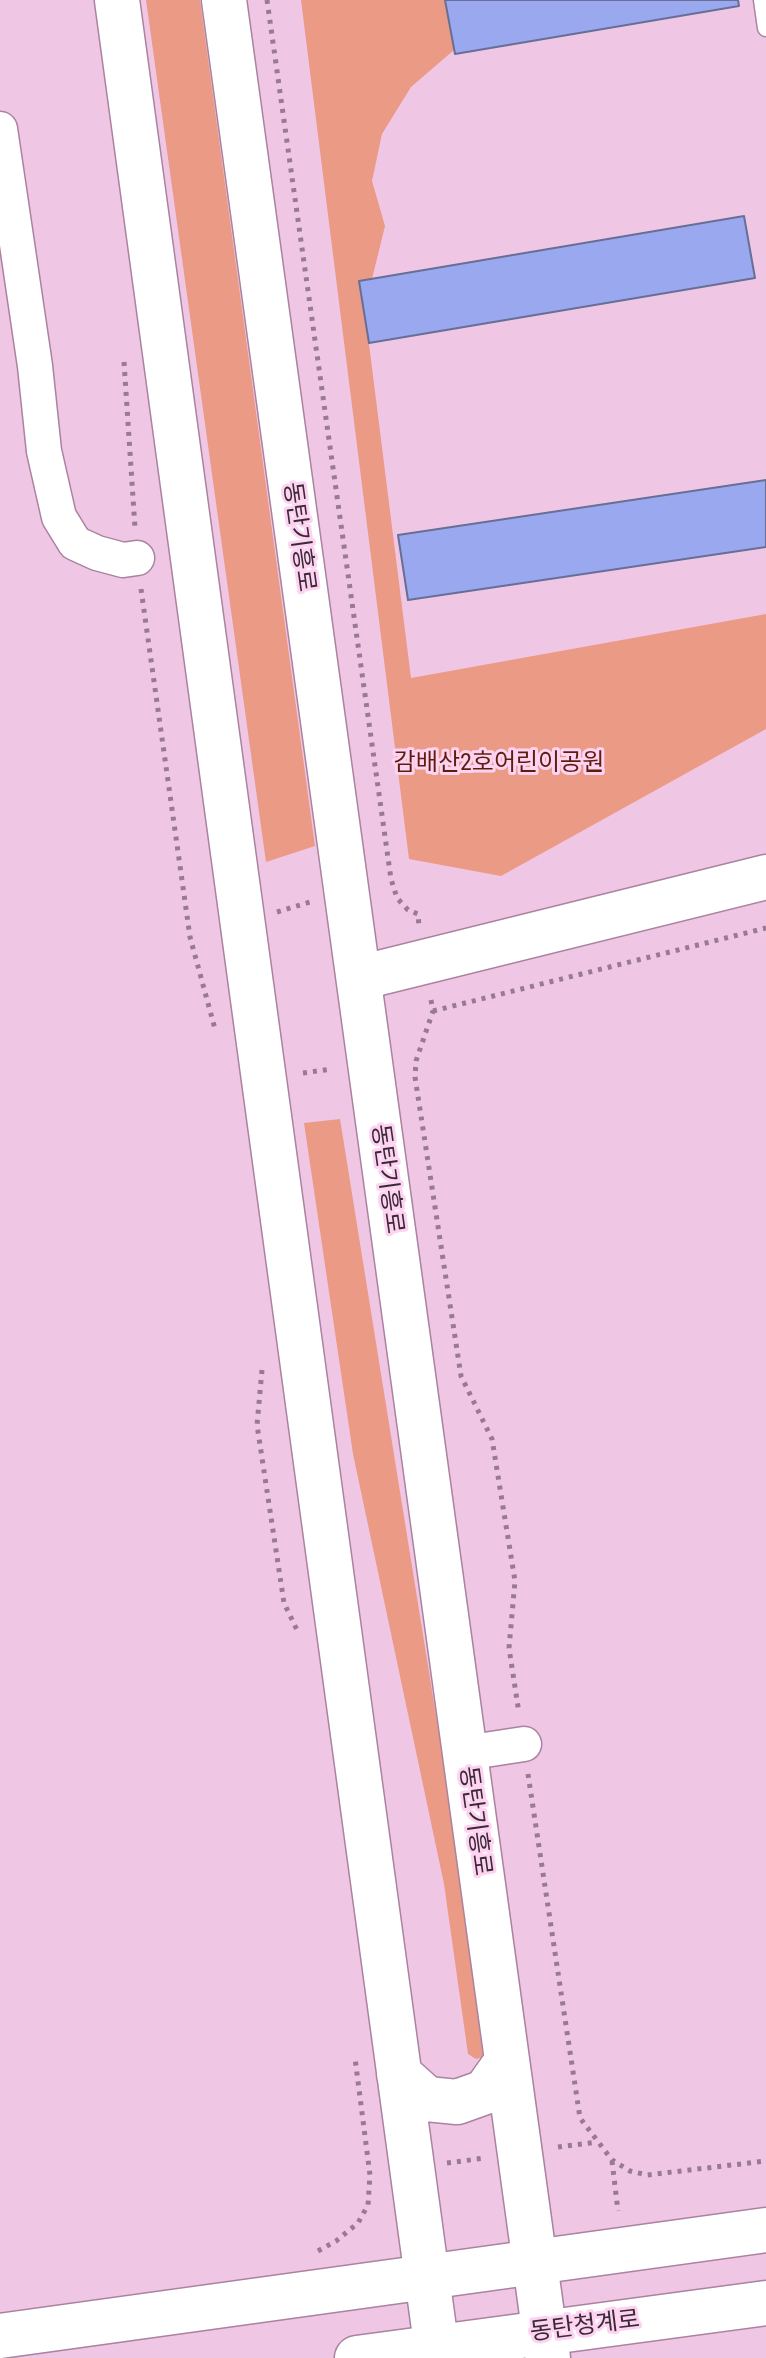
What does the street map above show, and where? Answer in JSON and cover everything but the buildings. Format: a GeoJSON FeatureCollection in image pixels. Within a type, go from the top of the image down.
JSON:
{"type":"FeatureCollection","features":[{"type":"Feature","properties":{"kind":"main road"},"geometry":{"type":"LineString","coordinates":[[117,0],[438,2353]]}},
{"type":"Feature","properties":{"kind":"main road","name":"동탄기흥로"},"geometry":{"type":"LineString","coordinates":[[224,0],[546,2345]]}},
{"type":"Feature","properties":{"kind":"main road"},"geometry":{"type":"LineString","coordinates":[[359,978],[766,877]]}},
{"type":"Feature","properties":{"kind":"main road"},"geometry":{"type":"LineString","coordinates":[[399,2074],[427,2099],[457,2102],[485,2092],[507,2061]]}},
{"type":"Feature","properties":{"kind":"main road"},"geometry":{"type":"LineString","coordinates":[[0,2336],[766,2230]]}},
{"type":"Feature","properties":{"kind":"main road","name":"동탄청계로"},"geometry":{"type":"LineString","coordinates":[[357,2358],[546,2345],[766,2303]]}},
{"type":"Feature","properties":{"kind":"street"},"geometry":{"type":"LineString","coordinates":[[0,129],[35,366],[44,451],[59,517],[75,543],[123,560],[137,558]]}},
{"type":"Feature","properties":{"kind":"street"},"geometry":{"type":"LineString","coordinates":[[465,1753],[524,1744]]}},
{"type":"Feature","properties":{"kind":"lane"},"geometry":{"type":"LineString","coordinates":[[762,0],[766,28]]}},
{"type":"Feature","properties":{"kind":"path"},"geometry":{"type":"LineString","coordinates":[[267,0],[391,879],[397,898],[408,910],[418,914]]}},
{"type":"Feature","properties":{"kind":"path"},"geometry":{"type":"LineString","coordinates":[[190,937],[391,879]]}},
{"type":"Feature","properties":{"kind":"path"},"geometry":{"type":"LineString","coordinates":[[766,928],[433,1011],[416,1061],[415,1077],[461,1376],[492,1439],[515,1581],[509,1648],[580,2118],[612,2160],[630,2171],[647,2175],[766,2161]]}},
{"type":"Feature","properties":{"kind":"path"},"geometry":{"type":"LineString","coordinates":[[263,1079],[370,1064],[415,1077]]}},
{"type":"Feature","properties":{"kind":"green space"},"geometry":{"type":"Polygon","coordinates":[[[146,0],[200,0],[315,846],[266,862],[146,0]]]}},
{"type":"Feature","properties":{"kind":"green space","name":"감배산2호어린이공원"},"geometry":{"type":"Polygon","coordinates":[[[301,0],[449,0],[454,50],[411,87],[382,134],[372,181],[385,226],[372,279],[367,328],[411,678],[766,614],[766,729],[501,876],[409,859],[301,0]]]}},
{"type":"Feature","properties":{"kind":"green space"},"geometry":{"type":"Polygon","coordinates":[[[340,1119],[490,2051],[476,2059],[468,2054],[444,1884],[353,1454],[304,1123],[340,1119]]]}}]}
